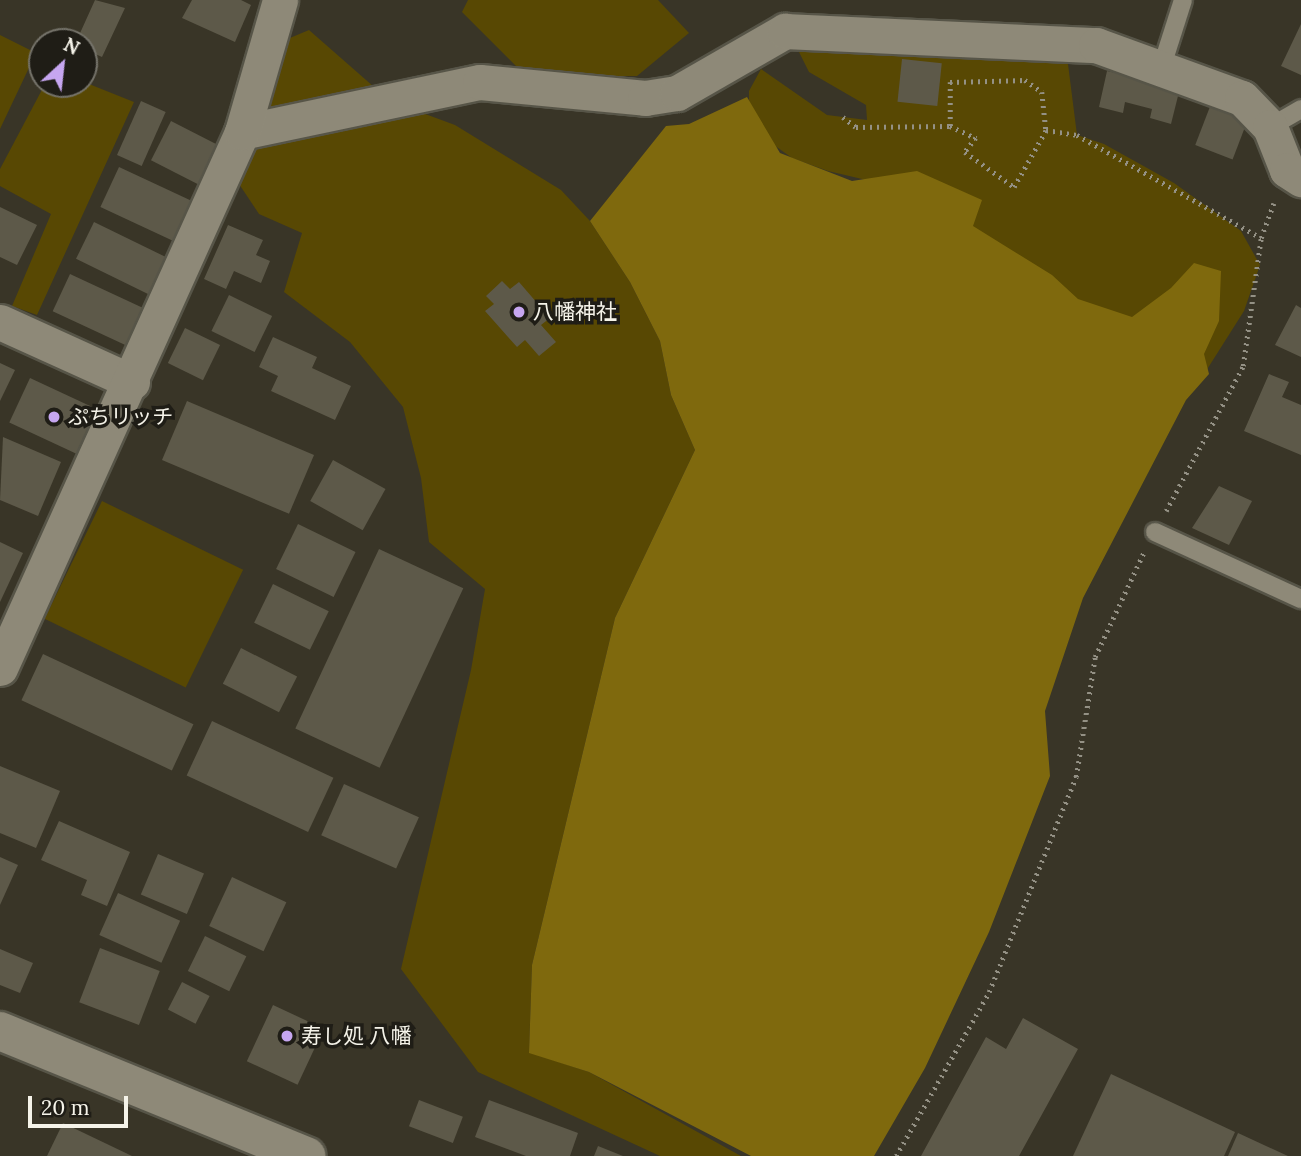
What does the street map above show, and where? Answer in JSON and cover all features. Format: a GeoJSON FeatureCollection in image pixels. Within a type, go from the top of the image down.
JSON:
{"type":"FeatureCollection","features":[{"type":"Feature","properties":{"kind":"main road"},"geometry":{"type":"LineString","coordinates":[[0,1031],[306,1156]]}},
{"type":"Feature","properties":{"kind":"street"},"geometry":{"type":"LineString","coordinates":[[0,668],[132,382],[242,132],[280,0]]}},
{"type":"Feature","properties":{"kind":"street"},"geometry":{"type":"LineString","coordinates":[[242,132],[480,82],[645,98],[677,93],[785,31],[1096,45],[1242,98],[1270,127],[1287,170],[1301,179]]}},
{"type":"Feature","properties":{"kind":"street"},"geometry":{"type":"LineString","coordinates":[[0,322],[132,382]]}},
{"type":"Feature","properties":{"kind":"lane"},"geometry":{"type":"LineString","coordinates":[[1161,69],[1183,0]]}},
{"type":"Feature","properties":{"kind":"lane"},"geometry":{"type":"LineString","coordinates":[[1270,127],[1301,109]]}},
{"type":"Feature","properties":{"kind":"lane"},"geometry":{"type":"LineString","coordinates":[[1155,531],[1301,600]]}},
{"type":"Feature","properties":{"kind":"path"},"geometry":{"type":"LineString","coordinates":[[843,117],[856,127],[950,126],[976,138],[965,152],[1014,187],[1046,130],[1042,92],[1025,80],[950,82],[950,126]]}},
{"type":"Feature","properties":{"kind":"path"},"geometry":{"type":"LineString","coordinates":[[897,1156],[989,992],[1076,777],[1095,657],[1155,531],[1243,366],[1261,238],[1077,135],[1046,130]]}},
{"type":"Feature","properties":{"kind":"shaded area"},"geometry":{"type":"Polygon","coordinates":[[[468,0],[658,0],[689,33],[637,76],[527,77],[462,12],[468,0]]]}},
{"type":"Feature","properties":{"kind":"shaded area"},"geometry":{"type":"Polygon","coordinates":[[[309,30],[390,101],[455,125],[561,190],[590,221],[630,282],[660,341],[671,395],[695,450],[615,618],[532,965],[529,1052],[589,1072],[741,1156],[660,1156],[478,1072],[401,969],[471,670],[485,589],[429,542],[421,478],[403,407],[350,342],[284,292],[302,233],[259,214],[227,166],[278,43],[309,30]]]}},
{"type":"Feature","properties":{"kind":"shaded area"},"geometry":{"type":"Polygon","coordinates":[[[0,35],[28,49],[28,70],[0,129],[0,35]]]}},
{"type":"Feature","properties":{"kind":"shaded area"},"geometry":{"type":"Polygon","coordinates":[[[794,42],[1068,64],[1077,135],[1104,144],[1174,183],[1241,231],[1260,265],[1244,311],[1194,390],[896,187],[828,171],[792,158],[774,145],[749,109],[749,91],[761,69],[827,115],[867,120],[866,105],[809,72],[794,42]]]}},
{"type":"Feature","properties":{"kind":"shaded area"},"geometry":{"type":"Polygon","coordinates":[[[98,88],[134,102],[37,315],[12,306],[51,214],[0,186],[0,169],[38,98],[98,98],[98,88]]]}},
{"type":"Feature","properties":{"kind":"shaded area"},"geometry":{"type":"Polygon","coordinates":[[[747,97],[780,153],[852,181],[917,171],[982,200],[973,226],[1052,275],[1078,299],[1132,317],[1171,288],[1194,263],[1221,271],[1219,321],[1204,354],[1209,374],[1186,400],[1083,598],[1045,711],[1050,776],[989,932],[925,1068],[874,1156],[751,1156],[589,1072],[529,1053],[532,965],[615,618],[695,450],[671,395],[660,341],[630,282],[590,221],[666,126],[689,124],[747,97]]]}},
{"type":"Feature","properties":{"kind":"shaded area"},"geometry":{"type":"Polygon","coordinates":[[[102,501],[243,570],[186,688],[45,619],[102,501]]]}},
{"type":"Feature","properties":{"kind":"building"},"geometry":{"type":"Polygon","coordinates":[[[95,0],[125,8],[102,57],[98,55],[98,28],[82,28],[95,0]]]}},
{"type":"Feature","properties":{"kind":"building"},"geometry":{"type":"Polygon","coordinates":[[[192,0],[241,0],[251,5],[235,42],[182,18],[192,0]]]}},
{"type":"Feature","properties":{"kind":"building"},"geometry":{"type":"Polygon","coordinates":[[[1301,24],[1301,75],[1281,66],[1301,24]]]}},
{"type":"Feature","properties":{"kind":"building"},"geometry":{"type":"Polygon","coordinates":[[[902,59],[942,63],[937,106],[898,102],[902,59]]]}},
{"type":"Feature","properties":{"kind":"building"},"geometry":{"type":"Polygon","coordinates":[[[1107,71],[1180,88],[1171,124],[1150,118],[1152,109],[1125,102],[1123,113],[1099,107],[1107,71]]]}},
{"type":"Feature","properties":{"kind":"building"},"geometry":{"type":"Polygon","coordinates":[[[141,101],[166,112],[142,166],[117,155],[141,101]]]}},
{"type":"Feature","properties":{"kind":"building"},"geometry":{"type":"Polygon","coordinates":[[[1211,104],[1248,118],[1233,159],[1195,145],[1211,104]]]}},
{"type":"Feature","properties":{"kind":"building"},"geometry":{"type":"Polygon","coordinates":[[[171,121],[221,146],[201,186],[151,160],[171,121]]]}},
{"type":"Feature","properties":{"kind":"building"},"geometry":{"type":"Polygon","coordinates":[[[119,167],[198,204],[179,244],[100,207],[119,167]]]}},
{"type":"Feature","properties":{"kind":"building"},"geometry":{"type":"Polygon","coordinates":[[[0,207],[37,225],[17,265],[0,257],[0,207]]]}},
{"type":"Feature","properties":{"kind":"building"},"geometry":{"type":"Polygon","coordinates":[[[94,222],[173,261],[155,297],[76,259],[94,222]]]}},
{"type":"Feature","properties":{"kind":"building"},"geometry":{"type":"Polygon","coordinates":[[[228,225],[263,240],[256,255],[270,261],[261,283],[234,271],[226,289],[204,279],[228,225]]]}},
{"type":"Feature","properties":{"kind":"building"},"geometry":{"type":"Polygon","coordinates":[[[70,274],[151,312],[133,349],[53,311],[70,274]]]}},
{"type":"Feature","properties":{"kind":"building"},"geometry":{"type":"Polygon","coordinates":[[[502,281],[510,289],[519,282],[550,318],[541,325],[556,342],[539,356],[525,340],[517,347],[485,311],[494,304],[486,296],[502,281]]]}},
{"type":"Feature","properties":{"kind":"building"},"geometry":{"type":"Polygon","coordinates":[[[229,295],[272,316],[255,352],[211,331],[229,295]]]}},
{"type":"Feature","properties":{"kind":"building"},"geometry":{"type":"Polygon","coordinates":[[[1296,305],[1301,308],[1301,357],[1275,345],[1296,305]]]}},
{"type":"Feature","properties":{"kind":"building"},"geometry":{"type":"Polygon","coordinates":[[[185,328],[220,345],[203,380],[168,363],[185,328]]]}},
{"type":"Feature","properties":{"kind":"building"},"geometry":{"type":"Polygon","coordinates":[[[273,337],[317,357],[312,368],[351,386],[335,420],[271,391],[278,376],[259,367],[273,337]]]}},
{"type":"Feature","properties":{"kind":"building"},"geometry":{"type":"Polygon","coordinates":[[[0,363],[15,370],[0,401],[0,363]]]}},
{"type":"Feature","properties":{"kind":"building"},"geometry":{"type":"Polygon","coordinates":[[[1269,374],[1289,382],[1282,397],[1301,405],[1301,455],[1244,431],[1269,374]]]}},
{"type":"Feature","properties":{"kind":"building","name":"ぷちリッチ"},"geometry":{"type":"Polygon","coordinates":[[[30,378],[100,411],[79,455],[9,422],[30,378]]]}},
{"type":"Feature","properties":{"kind":"building"},"geometry":{"type":"Polygon","coordinates":[[[187,401],[314,455],[289,514],[162,460],[187,401]]]}},
{"type":"Feature","properties":{"kind":"building"},"geometry":{"type":"Polygon","coordinates":[[[3,437],[61,462],[38,516],[0,500],[3,437]]]}},
{"type":"Feature","properties":{"kind":"building"},"geometry":{"type":"Polygon","coordinates":[[[333,460],[385,489],[363,530],[310,501],[333,460]]]}},
{"type":"Feature","properties":{"kind":"building"},"geometry":{"type":"Polygon","coordinates":[[[1219,486],[1252,501],[1229,545],[1192,528],[1219,486]]]}},
{"type":"Feature","properties":{"kind":"building"},"geometry":{"type":"Polygon","coordinates":[[[298,524],[356,552],[334,597],[276,569],[298,524]]]}},
{"type":"Feature","properties":{"kind":"building"},"geometry":{"type":"Polygon","coordinates":[[[0,542],[23,553],[0,602],[0,542]]]}},
{"type":"Feature","properties":{"kind":"building"},"geometry":{"type":"Polygon","coordinates":[[[379,549],[463,588],[380,768],[295,728],[379,549]]]}},
{"type":"Feature","properties":{"kind":"building"},"geometry":{"type":"Polygon","coordinates":[[[273,584],[329,611],[310,650],[254,623],[273,584]]]}},
{"type":"Feature","properties":{"kind":"building"},"geometry":{"type":"Polygon","coordinates":[[[241,648],[297,677],[279,712],[223,684],[241,648]]]}},
{"type":"Feature","properties":{"kind":"building"},"geometry":{"type":"Polygon","coordinates":[[[43,654],[193,724],[172,770],[21,700],[43,654]]]}},
{"type":"Feature","properties":{"kind":"building"},"geometry":{"type":"Polygon","coordinates":[[[212,721],[333,778],[308,832],[187,775],[212,721]]]}},
{"type":"Feature","properties":{"kind":"building"},"geometry":{"type":"Polygon","coordinates":[[[0,766],[60,791],[36,848],[0,833],[0,766]]]}},
{"type":"Feature","properties":{"kind":"building"},"geometry":{"type":"Polygon","coordinates":[[[344,784],[419,817],[396,869],[321,835],[344,784]]]}},
{"type":"Feature","properties":{"kind":"building"},"geometry":{"type":"Polygon","coordinates":[[[59,821],[130,852],[107,906],[81,895],[87,880],[41,860],[59,821]]]}},
{"type":"Feature","properties":{"kind":"building"},"geometry":{"type":"Polygon","coordinates":[[[158,854],[204,874],[187,914],[141,895],[158,854]]]}},
{"type":"Feature","properties":{"kind":"building"},"geometry":{"type":"Polygon","coordinates":[[[0,857],[18,865],[0,905],[0,857]]]}},
{"type":"Feature","properties":{"kind":"building"},"geometry":{"type":"Polygon","coordinates":[[[232,877],[286,902],[264,951],[209,926],[232,877]]]}},
{"type":"Feature","properties":{"kind":"building"},"geometry":{"type":"Polygon","coordinates":[[[118,893],[180,921],[161,963],[99,935],[118,893]]]}},
{"type":"Feature","properties":{"kind":"building"},"geometry":{"type":"Polygon","coordinates":[[[205,936],[246,956],[229,991],[188,971],[205,936]]]}},
{"type":"Feature","properties":{"kind":"building"},"geometry":{"type":"Polygon","coordinates":[[[100,948],[160,971],[139,1025],[79,1002],[100,948]]]}},
{"type":"Feature","properties":{"kind":"building"},"geometry":{"type":"Polygon","coordinates":[[[0,949],[33,963],[20,993],[0,985],[0,949]]]}},
{"type":"Feature","properties":{"kind":"building"},"geometry":{"type":"Polygon","coordinates":[[[182,982],[210,996],[196,1024],[168,1010],[182,982]]]}},
{"type":"Feature","properties":{"kind":"building"},"geometry":{"type":"Polygon","coordinates":[[[273,1005],[324,1029],[298,1085],[247,1061],[273,1005]]]}},
{"type":"Feature","properties":{"kind":"building"},"geometry":{"type":"Polygon","coordinates":[[[1023,1018],[1078,1049],[1019,1156],[921,1156],[986,1037],[1006,1049],[1023,1018]]]}},
{"type":"Feature","properties":{"kind":"building"},"geometry":{"type":"Polygon","coordinates":[[[1111,1074],[1235,1132],[1224,1156],[1073,1156],[1111,1074]]]}},
{"type":"Feature","properties":{"kind":"building"},"geometry":{"type":"Polygon","coordinates":[[[419,1100],[463,1117],[453,1143],[409,1126],[419,1100]]]}},
{"type":"Feature","properties":{"kind":"building"},"geometry":{"type":"Polygon","coordinates":[[[489,1100],[578,1133],[570,1156],[526,1156],[475,1137],[489,1100]]]}},
{"type":"Feature","properties":{"kind":"building"},"geometry":{"type":"Polygon","coordinates":[[[63,1123],[132,1156],[47,1156],[63,1123]]]}},
{"type":"Feature","properties":{"kind":"building"},"geometry":{"type":"Polygon","coordinates":[[[1238,1133],[1288,1156],[1228,1156],[1238,1133]]]}},
{"type":"Feature","properties":{"kind":"building"},"geometry":{"type":"Polygon","coordinates":[[[598,1146],[623,1156],[594,1156],[598,1146]]]}},
{"type":"Feature","properties":{"kind":"place","name":"八幡神社"},"geometry":{"type":"Point","coordinates":[519,312]}},
{"type":"Feature","properties":{"kind":"place","name":"ぷちリッチ"},"geometry":{"type":"Point","coordinates":[54,417]}},
{"type":"Feature","properties":{"kind":"place","name":"寿し処 八幡"},"geometry":{"type":"Point","coordinates":[287,1036]}}]}
